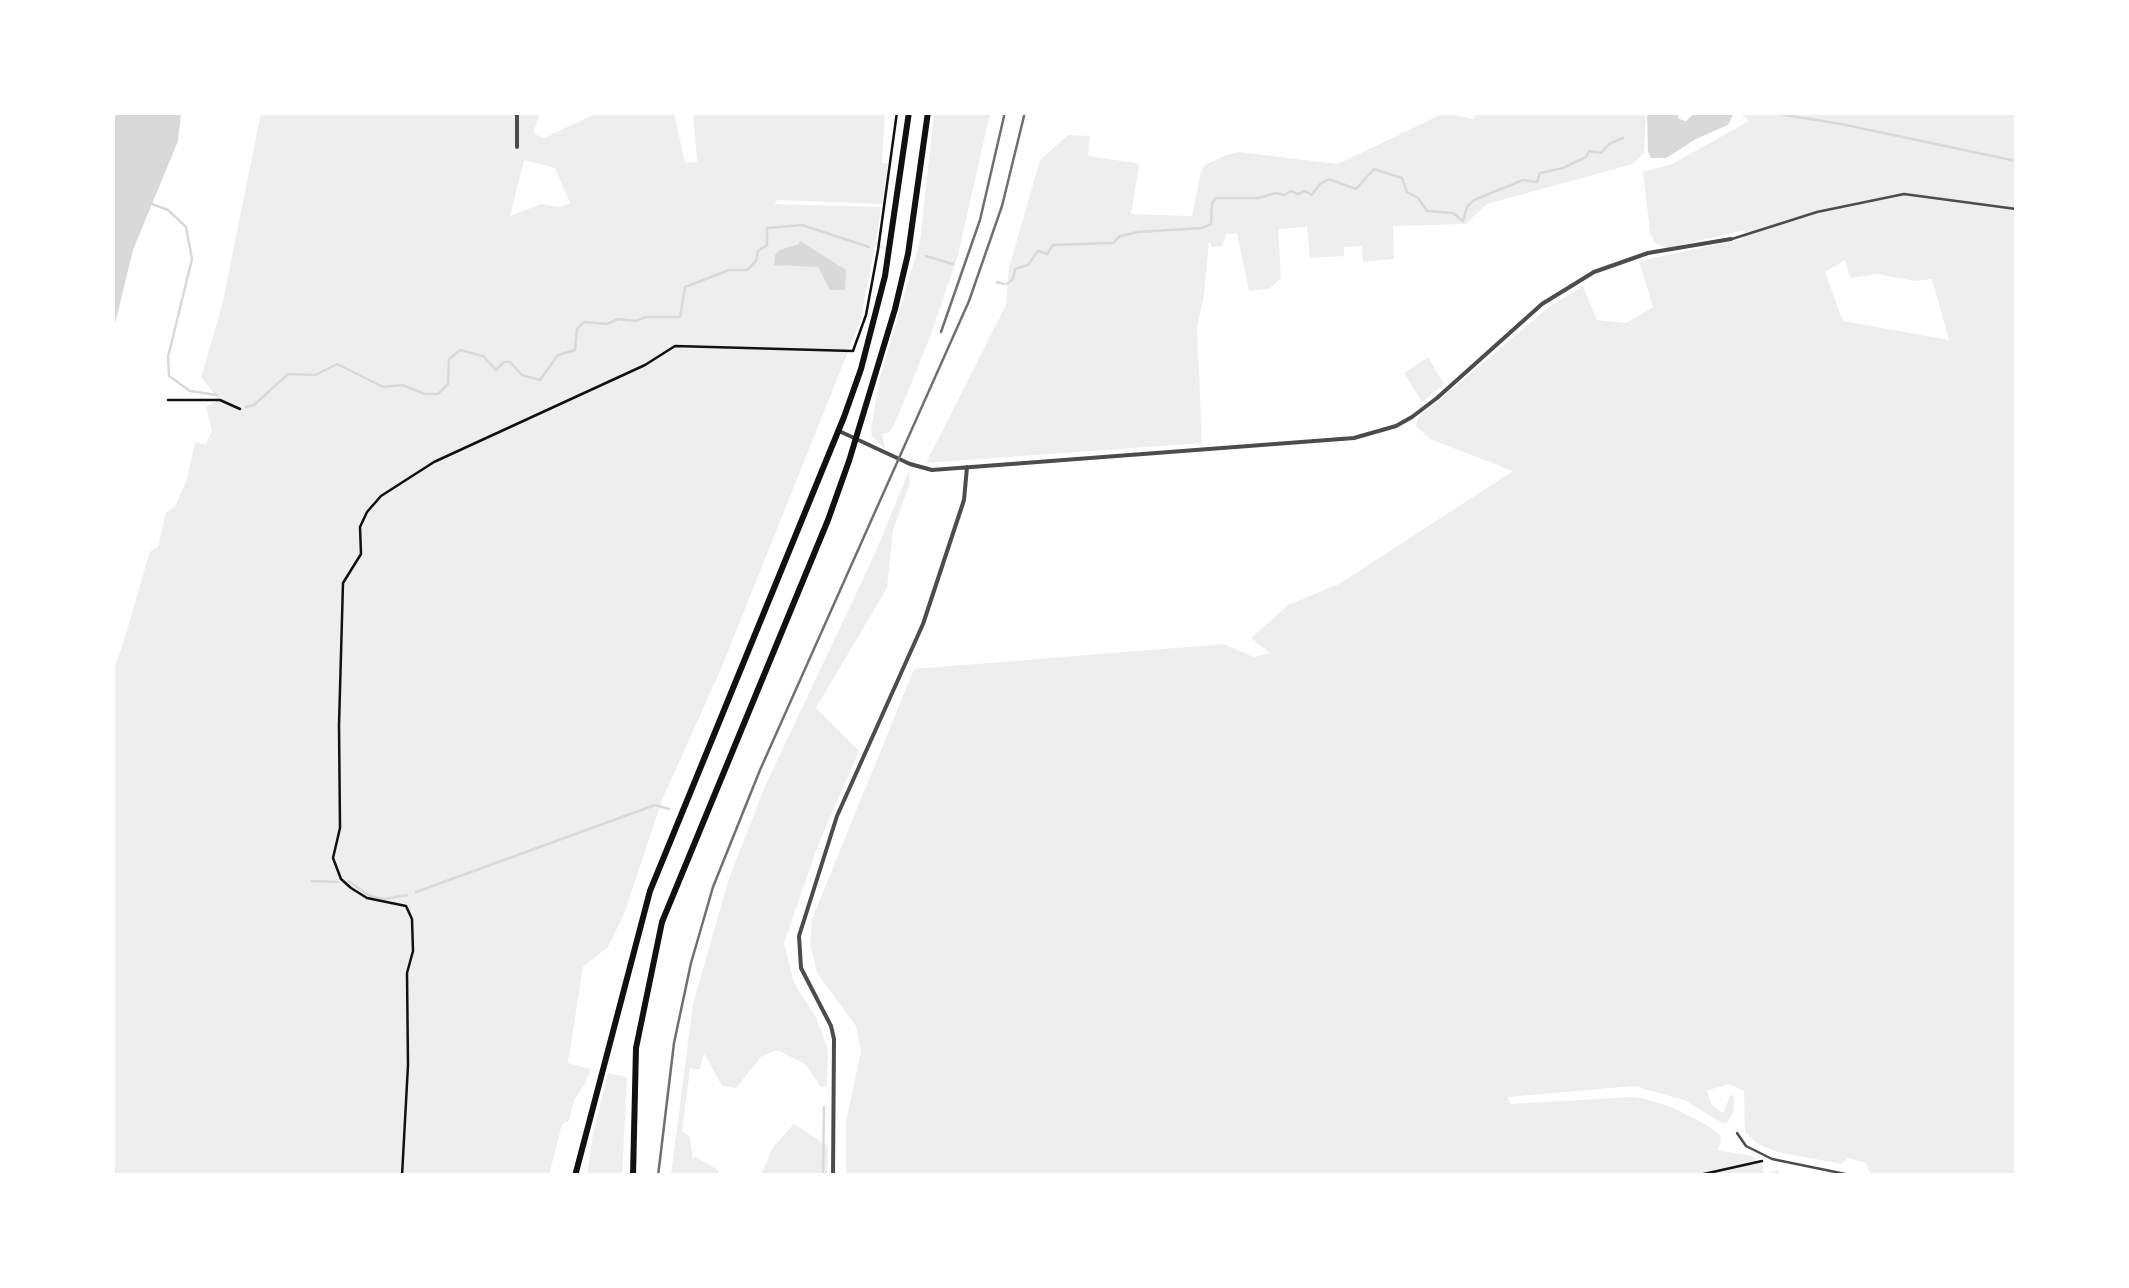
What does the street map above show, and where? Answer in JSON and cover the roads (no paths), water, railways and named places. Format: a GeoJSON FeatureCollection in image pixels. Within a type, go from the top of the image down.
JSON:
{"type":"FeatureCollection","features":[{"type":"Feature","properties":{"kind":"main road"},"geometry":{"type":"LineString","coordinates":[[575,1176],[650,891],[838,431],[874,323],[909,112]]}},
{"type":"Feature","properties":{"kind":"main road"},"geometry":{"type":"LineString","coordinates":[[633,1176],[636,1048],[662,922],[828,520],[856,440],[908,254],[928,112]]}},
{"type":"Feature","properties":{"kind":"street"},"geometry":{"type":"LineString","coordinates":[[517,147],[518,112]]}},
{"type":"Feature","properties":{"kind":"street"},"geometry":{"type":"LineString","coordinates":[[838,431],[922,468],[1340,440],[1376,433],[1403,422],[1438,398],[1542,304],[1594,272],[1648,253],[1731,239]]}},
{"type":"Feature","properties":{"kind":"street"},"geometry":{"type":"LineString","coordinates":[[833,1176],[834,1039],[801,968],[799,936],[836,816],[923,624],[964,500],[967,467]]}},
{"type":"Feature","properties":{"kind":"lane"},"geometry":{"type":"LineString","coordinates":[[1731,239],[1816,212],[1904,194],[2016,209]]}},
{"type":"Feature","properties":{"kind":"lane"},"geometry":{"type":"LineString","coordinates":[[1738,1133],[1746,1146],[1772,1159],[1855,1176]]}},
{"type":"Feature","properties":{"kind":"waterway"},"geometry":{"type":"LineString","coordinates":[[1767,112],[2016,161]]}},
{"type":"Feature","properties":{"kind":"waterway"},"geometry":{"type":"LineString","coordinates":[[1007,284],[1015,269],[1028,265],[1038,251],[1047,254],[1053,245],[1113,243],[1120,236],[1138,232],[1202,228],[1211,224],[1216,198],[1258,198],[1291,191],[1312,195],[1329,179],[1356,189],[1374,169],[1402,178],[1407,192],[1418,198],[1427,211],[1453,213],[1463,221],[1474,200],[1523,180],[1537,182],[1540,173],[1563,168],[1586,157],[1589,151],[1601,153],[1623,138]]}},
{"type":"Feature","properties":{"kind":"waterway"},"geometry":{"type":"LineString","coordinates":[[152,204],[168,210],[186,227],[192,259],[168,357],[169,376],[190,391],[217,395]]}},
{"type":"Feature","properties":{"kind":"waterway"},"geometry":{"type":"LineString","coordinates":[[246,407],[254,405],[288,374],[315,375],[337,364],[383,387],[402,385],[425,394],[438,394],[448,384],[449,359],[460,350],[483,356],[496,370],[510,362],[522,375],[540,380],[558,355],[575,350],[577,329],[584,322],[607,324],[618,319],[680,317],[685,287],[729,270],[747,270],[756,261],[758,251],[767,245],[767,228],[802,225],[869,247]]}},
{"type":"Feature","properties":{"kind":"waterway"},"geometry":{"type":"LineString","coordinates":[[926,256],[953,264]]}},
{"type":"Feature","properties":{"kind":"waterway"},"geometry":{"type":"LineString","coordinates":[[997,282],[1004,284]]}},
{"type":"Feature","properties":{"kind":"waterway"},"geometry":{"type":"LineString","coordinates":[[416,892],[655,805],[669,809]]}},
{"type":"Feature","properties":{"kind":"waterway"},"geometry":{"type":"LineString","coordinates":[[312,881],[338,882]]}},
{"type":"Feature","properties":{"kind":"waterway"},"geometry":{"type":"LineString","coordinates":[[348,881],[370,896],[384,899],[407,895]]}},
{"type":"Feature","properties":{"kind":"waterway"},"geometry":{"type":"LineString","coordinates":[[823,1176],[824,1107]]}},
{"type":"Feature","properties":{"kind":"railway"},"geometry":{"type":"LineString","coordinates":[[941,332],[980,220],[1005,112]]}},
{"type":"Feature","properties":{"kind":"railway"},"geometry":{"type":"LineString","coordinates":[[658,1176],[674,1043],[713,887],[760,770],[969,301],[1002,206],[1025,112]]}}]}
